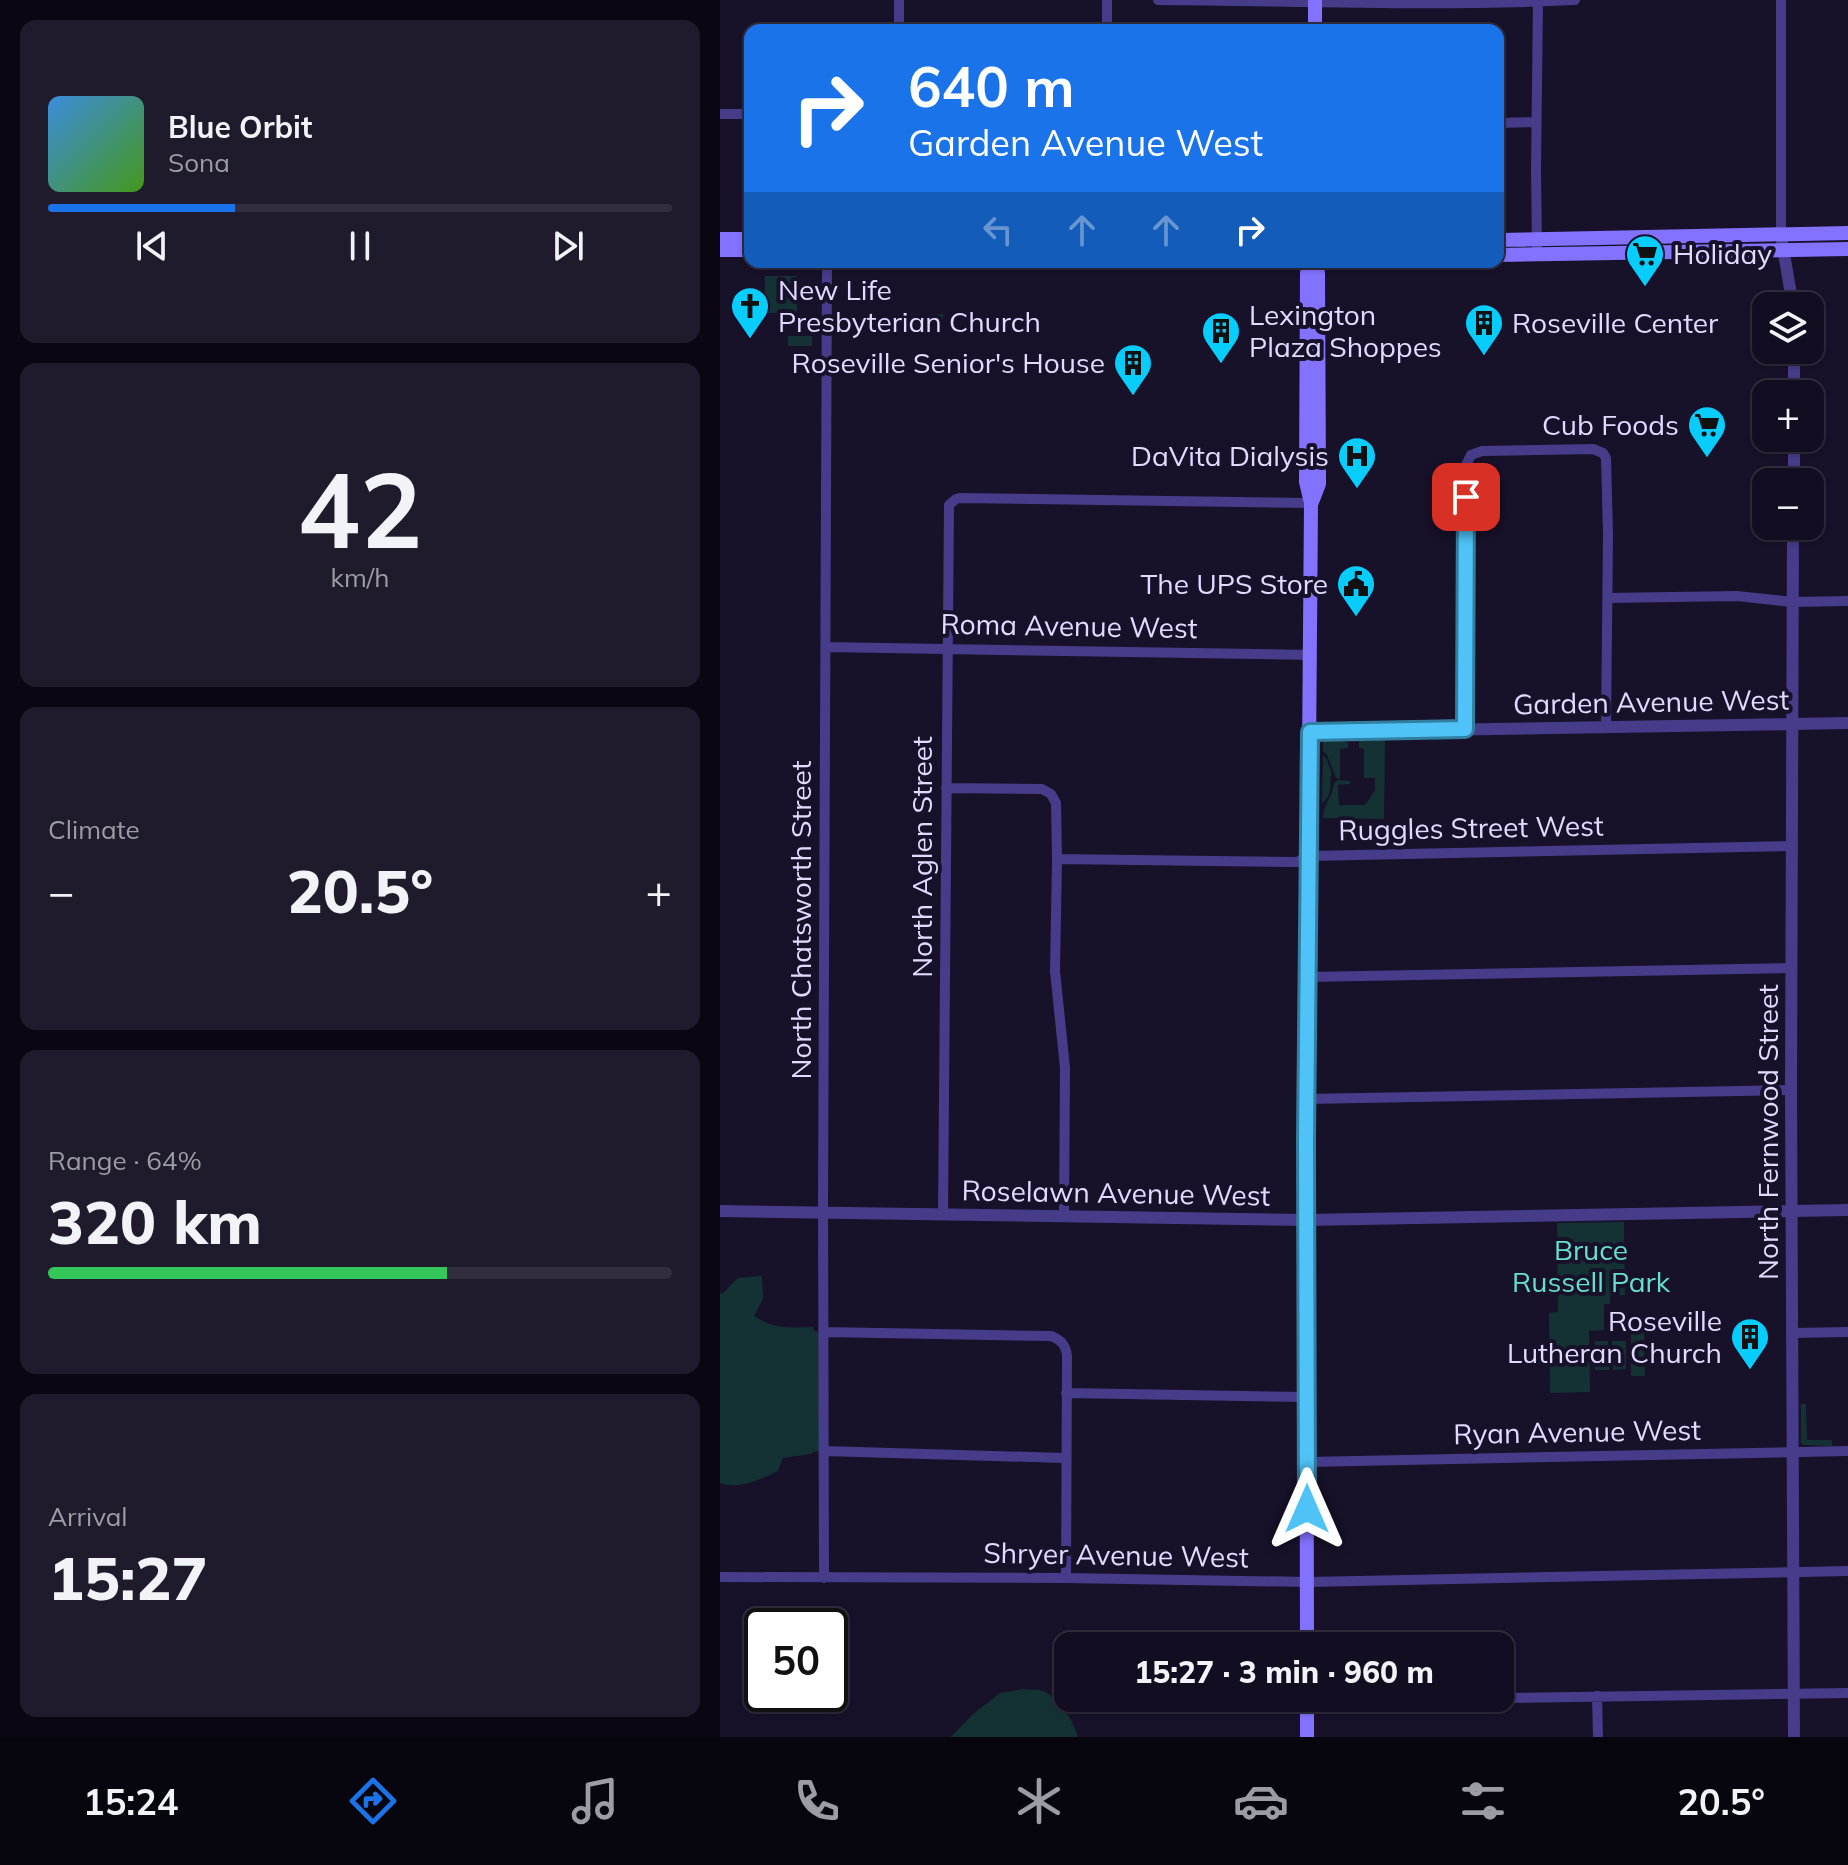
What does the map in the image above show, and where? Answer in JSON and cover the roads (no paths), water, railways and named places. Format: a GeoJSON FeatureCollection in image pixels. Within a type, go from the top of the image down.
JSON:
{"type":"FeatureCollection","features":[{"type":"Feature","properties":{"kind":"main road"},"geometry":{"type":"LineString","coordinates":[[1315,1],[1315,24]]}},
{"type":"Feature","properties":{"kind":"main road"},"geometry":{"type":"LineString","coordinates":[[1504,254],[1537,247],[1782,242],[1848,233]]}},
{"type":"Feature","properties":{"kind":"main road"},"geometry":{"type":"LineString","coordinates":[[720,239],[744,239]]}},
{"type":"Feature","properties":{"kind":"main road"},"geometry":{"type":"LineString","coordinates":[[1504,241],[1537,247]]}},
{"type":"Feature","properties":{"kind":"main road"},"geometry":{"type":"LineString","coordinates":[[1782,242],[1848,249]]}},
{"type":"Feature","properties":{"kind":"main road"},"geometry":{"type":"LineString","coordinates":[[720,250],[744,250]]}},
{"type":"Feature","properties":{"kind":"main road"},"geometry":{"type":"LineString","coordinates":[[1307,1632],[1306,1099],[1311,503],[1319,484],[1316,268]]}},
{"type":"Feature","properties":{"kind":"main road"},"geometry":{"type":"LineString","coordinates":[[1307,1712],[1307,1737]]}},
{"type":"Feature","properties":{"kind":"street"},"geometry":{"type":"LineString","coordinates":[[899,0],[899,24]]}},
{"type":"Feature","properties":{"kind":"street"},"geometry":{"type":"LineString","coordinates":[[1107,0],[1107,24]]}},
{"type":"Feature","properties":{"kind":"street"},"geometry":{"type":"LineString","coordinates":[[1158,0],[1575,0]]}},
{"type":"Feature","properties":{"kind":"street"},"geometry":{"type":"LineString","coordinates":[[1781,0],[1782,242],[1791,292]]}},
{"type":"Feature","properties":{"kind":"street"},"geometry":{"type":"LineString","coordinates":[[1537,247],[1538,1]]}},
{"type":"Feature","properties":{"kind":"street"},"geometry":{"type":"LineString","coordinates":[[720,114],[744,114]]}},
{"type":"Feature","properties":{"kind":"street"},"geometry":{"type":"LineString","coordinates":[[1504,123],[1536,122]]}},
{"type":"Feature","properties":{"kind":"street","name":"North Chatsworth Street"},"geometry":{"type":"LineString","coordinates":[[824,1578],[827,268]]}},
{"type":"Feature","properties":{"kind":"street"},"geometry":{"type":"LineString","coordinates":[[1465,729],[1466,465],[1471,455],[1482,451],[1593,449],[1603,453],[1607,465],[1606,726]]}},
{"type":"Feature","properties":{"kind":"street","name":"North Aglen Street"},"geometry":{"type":"LineString","coordinates":[[943,1214],[949,648],[947,510],[952,501],[960,498],[1311,503]]}},
{"type":"Feature","properties":{"kind":"street","name":"North Fernwood Street"},"geometry":{"type":"LineString","coordinates":[[1793,540],[1791,1090],[1794,1737]]}},
{"type":"Feature","properties":{"kind":"street"},"geometry":{"type":"LineString","coordinates":[[1608,598],[1737,596],[1793,602],[1848,601]]}},
{"type":"Feature","properties":{"kind":"street","name":"Roma Avenue West"},"geometry":{"type":"LineString","coordinates":[[826,647],[1311,655]]}},
{"type":"Feature","properties":{"kind":"street","name":"Garden Avenue West"},"geometry":{"type":"LineString","coordinates":[[1310,732],[1848,723]]}},
{"type":"Feature","properties":{"kind":"street"},"geometry":{"type":"LineString","coordinates":[[946,788],[1042,789],[1051,794],[1056,803],[1055,971],[1065,1068],[1064,1216]]}},
{"type":"Feature","properties":{"kind":"street","name":"Ruggles Street West"},"geometry":{"type":"LineString","coordinates":[[1057,859],[1297,862],[1309,856],[1792,846]]}},
{"type":"Feature","properties":{"kind":"street"},"geometry":{"type":"LineString","coordinates":[[1307,977],[1792,968]]}},
{"type":"Feature","properties":{"kind":"street"},"geometry":{"type":"LineString","coordinates":[[1306,1099],[1791,1090]]}},
{"type":"Feature","properties":{"kind":"street","name":"Roselawn Avenue West"},"geometry":{"type":"LineString","coordinates":[[720,1211],[1307,1220],[1848,1210]]}},
{"type":"Feature","properties":{"kind":"street"},"geometry":{"type":"LineString","coordinates":[[824,1332],[1051,1336],[1061,1341],[1066,1350],[1066,1578]]}},
{"type":"Feature","properties":{"kind":"street"},"geometry":{"type":"LineString","coordinates":[[1792,1333],[1848,1332]]}},
{"type":"Feature","properties":{"kind":"street"},"geometry":{"type":"LineString","coordinates":[[1066,1393],[1307,1397]]}},
{"type":"Feature","properties":{"kind":"street"},"geometry":{"type":"LineString","coordinates":[[824,1451],[1065,1458]]}},
{"type":"Feature","properties":{"kind":"street","name":"Ryan Avenue West"},"geometry":{"type":"LineString","coordinates":[[1307,1462],[1848,1451]]}},
{"type":"Feature","properties":{"kind":"street","name":"Shryer Avenue West"},"geometry":{"type":"LineString","coordinates":[[720,1577],[1308,1582],[1848,1571]]}},
{"type":"Feature","properties":{"kind":"street"},"geometry":{"type":"LineString","coordinates":[[1514,1698],[1848,1693]]}},
{"type":"Feature","properties":{"kind":"street"},"geometry":{"type":"LineString","coordinates":[[1597,1696],[1598,1737]]}},
{"type":"Feature","properties":{"kind":"place","name":"Holiday"},"geometry":{"type":"Point","coordinates":[1645,288]}},
{"type":"Feature","properties":{"kind":"place","name":"New Life Presbyterian Church"},"geometry":{"type":"Point","coordinates":[750,340]}},
{"type":"Feature","properties":{"kind":"place","name":"Roseville Center"},"geometry":{"type":"Point","coordinates":[1484,357]}},
{"type":"Feature","properties":{"kind":"place","name":"Lexington Plaza Shoppes"},"geometry":{"type":"Point","coordinates":[1221,365]}},
{"type":"Feature","properties":{"kind":"place","name":"Roseville Senior's House"},"geometry":{"type":"Point","coordinates":[1133,397]}},
{"type":"Feature","properties":{"kind":"place","name":"Cub Foods"},"geometry":{"type":"Point","coordinates":[1707,459]}},
{"type":"Feature","properties":{"kind":"place","name":"DaVita Dialysis"},"geometry":{"type":"Point","coordinates":[1357,490]}},
{"type":"Feature","properties":{"kind":"place","name":"The UPS Store"},"geometry":{"type":"Point","coordinates":[1356,618]}},
{"type":"Feature","properties":{"kind":"place","name":"Roseville Lutheran Church"},"geometry":{"type":"Point","coordinates":[1750,1371]}},
{"type":"Feature","properties":{"kind":"park label","name":"Bruce Russell Park"},"geometry":{"type":"Point","coordinates":[1591,1266]}}]}
